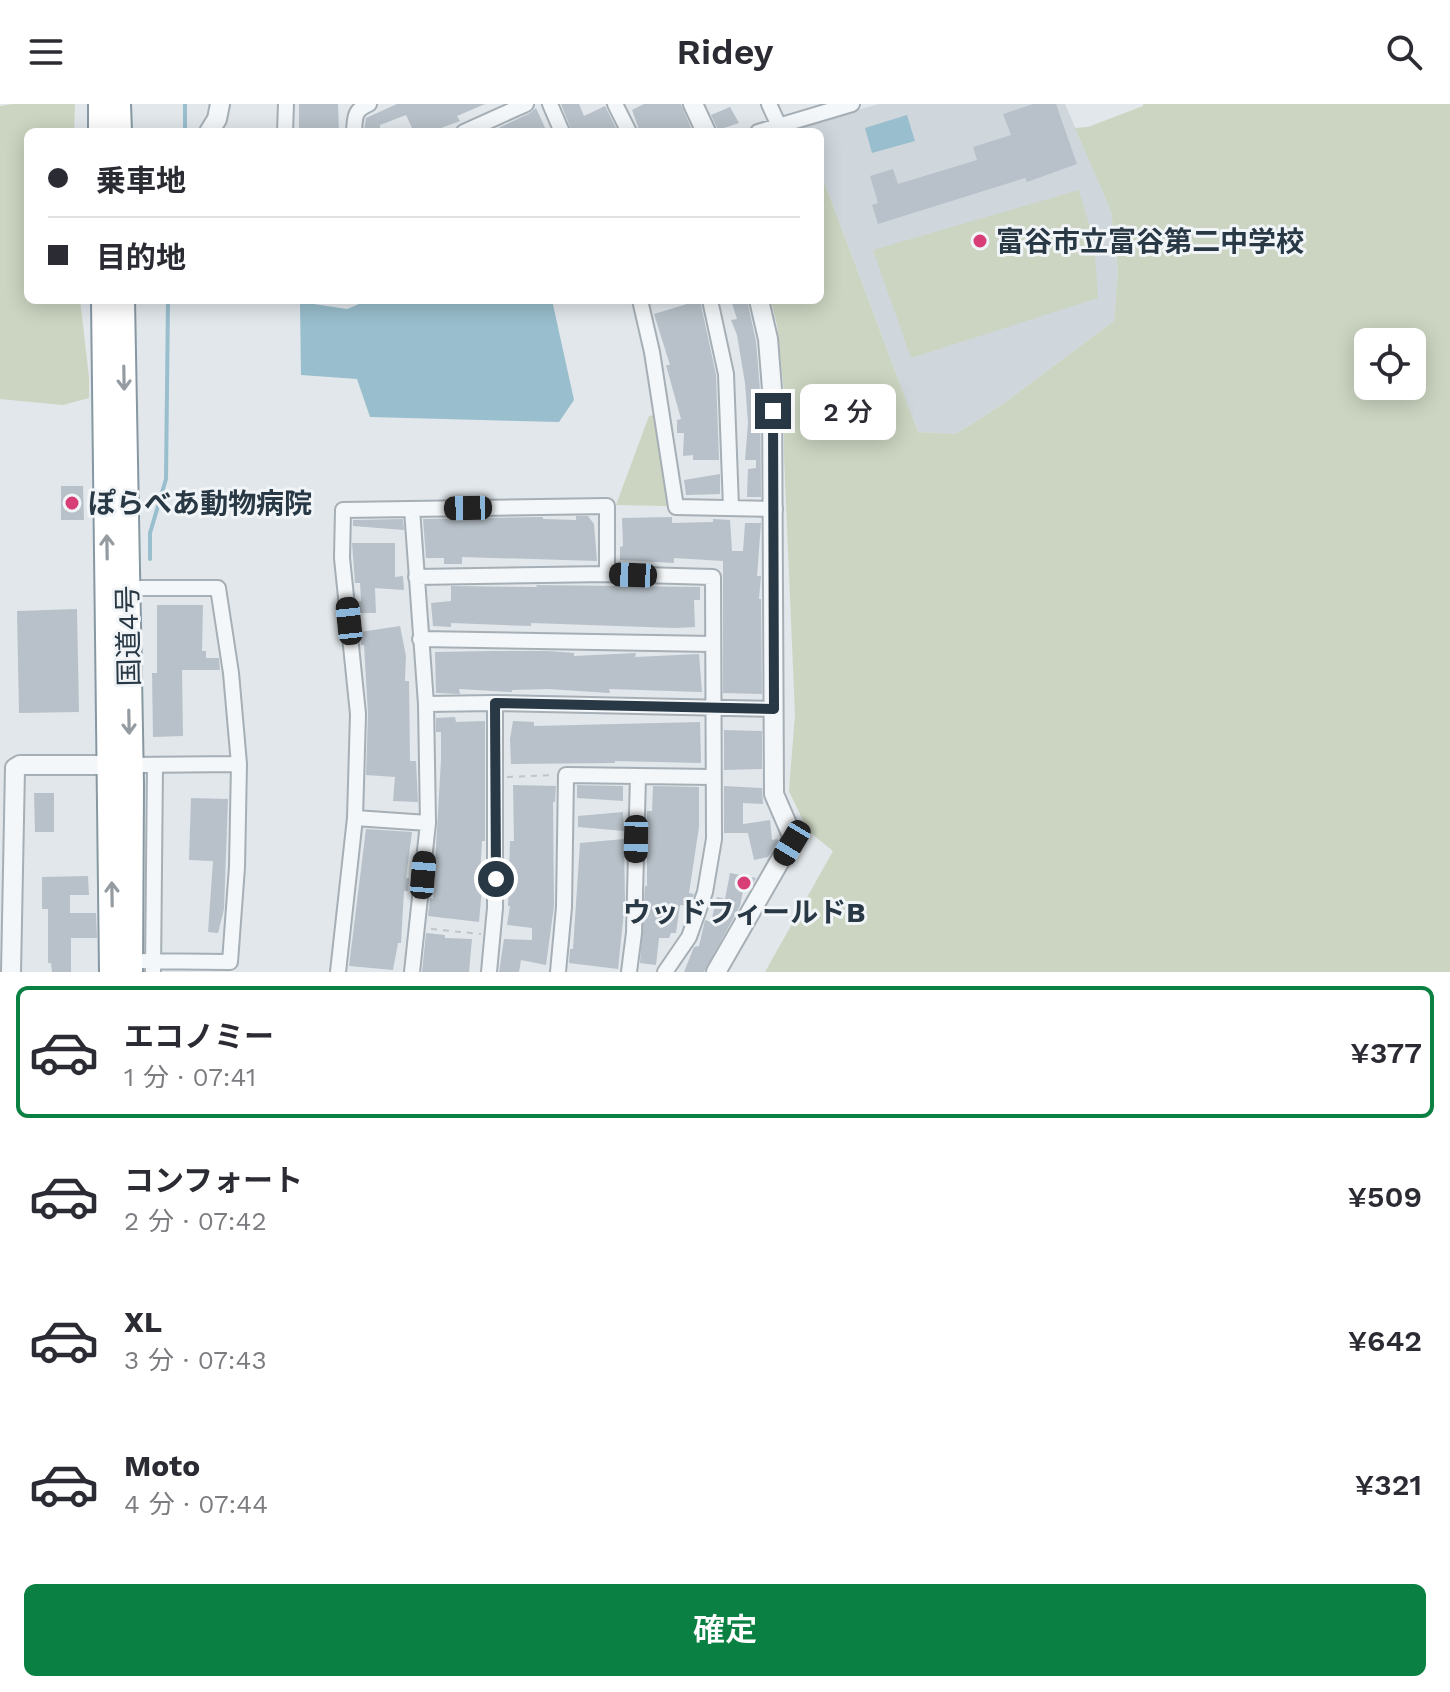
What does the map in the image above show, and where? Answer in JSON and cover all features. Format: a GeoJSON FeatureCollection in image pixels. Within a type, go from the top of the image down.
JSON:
{"type":"FeatureCollection","features":[{"type":"Feature","properties":{"kind":"highway"},"geometry":{"type":"LineString","coordinates":[[101,104],[101,128]]}},
{"type":"Feature","properties":{"kind":"highway"},"geometry":{"type":"LineString","coordinates":[[118,104],[119,128]]}},
{"type":"Feature","properties":{"kind":"highway","name":"国道4号"},"geometry":{"type":"LineString","coordinates":[[104,304],[120,765],[136,968]]}},
{"type":"Feature","properties":{"kind":"highway","name":"国道4号"},"geometry":{"type":"LineString","coordinates":[[120,765],[128,588],[122,304]]}},
{"type":"Feature","properties":{"kind":"street"},"geometry":{"type":"LineString","coordinates":[[211,128],[220,104]]}},
{"type":"Feature","properties":{"kind":"street"},"geometry":{"type":"LineString","coordinates":[[285,128],[286,104]]}},
{"type":"Feature","properties":{"kind":"street"},"geometry":{"type":"LineString","coordinates":[[354,128],[355,113],[369,104]]}},
{"type":"Feature","properties":{"kind":"street"},"geometry":{"type":"LineString","coordinates":[[473,128],[526,104]]}},
{"type":"Feature","properties":{"kind":"street"},"geometry":{"type":"LineString","coordinates":[[550,104],[560,128]]}},
{"type":"Feature","properties":{"kind":"street"},"geometry":{"type":"LineString","coordinates":[[615,104],[627,128]]}},
{"type":"Feature","properties":{"kind":"street"},"geometry":{"type":"LineString","coordinates":[[693,104],[704,128]]}},
{"type":"Feature","properties":{"kind":"street"},"geometry":{"type":"LineString","coordinates":[[769,104],[779,126]]}},
{"type":"Feature","properties":{"kind":"street"},"geometry":{"type":"LineString","coordinates":[[772,128],[843,105]]}},
{"type":"Feature","properties":{"kind":"street"},"geometry":{"type":"LineString","coordinates":[[641,304],[652,352],[676,507],[775,509]]}},
{"type":"Feature","properties":{"kind":"street"},"geometry":{"type":"LineString","coordinates":[[711,304],[726,374],[731,507]]}},
{"type":"Feature","properties":{"kind":"street"},"geometry":{"type":"LineString","coordinates":[[716,972],[793,838],[774,794],[775,509],[772,389],[768,339],[760,304]]}},
{"type":"Feature","properties":{"kind":"street"},"geometry":{"type":"LineString","coordinates":[[338,972],[355,818],[358,714],[342,558],[343,510],[607,506],[607,574]]}},
{"type":"Feature","properties":{"kind":"street"},"geometry":{"type":"LineString","coordinates":[[412,509],[426,704],[428,823],[412,972]]}},
{"type":"Feature","properties":{"kind":"street"},"geometry":{"type":"LineString","coordinates":[[416,577],[607,574],[713,577],[714,839],[705,892],[689,937],[665,972]]}},
{"type":"Feature","properties":{"kind":"street"},"geometry":{"type":"LineString","coordinates":[[128,588],[218,588],[231,673],[239,764],[233,967],[136,968],[155,765]]}},
{"type":"Feature","properties":{"kind":"street"},"geometry":{"type":"LineString","coordinates":[[420,639],[712,644]]}},
{"type":"Feature","properties":{"kind":"street"},"geometry":{"type":"LineString","coordinates":[[489,972],[493,936],[495,703]]}},
{"type":"Feature","properties":{"kind":"street"},"geometry":{"type":"LineString","coordinates":[[426,704],[774,709]]}},
{"type":"Feature","properties":{"kind":"street"},"geometry":{"type":"LineString","coordinates":[[11,972],[15,768],[20,765],[239,764]]}},
{"type":"Feature","properties":{"kind":"street"},"geometry":{"type":"LineString","coordinates":[[558,972],[564,907],[566,775],[713,777]]}},
{"type":"Feature","properties":{"kind":"street"},"geometry":{"type":"LineString","coordinates":[[629,972],[634,933],[638,776]]}},
{"type":"Feature","properties":{"kind":"street"},"geometry":{"type":"LineString","coordinates":[[355,818],[428,823]]}},
{"type":"Feature","properties":{"kind":"path"},"geometry":{"type":"LineString","coordinates":[[496,778],[566,775]]}},
{"type":"Feature","properties":{"kind":"path"},"geometry":{"type":"LineString","coordinates":[[418,928],[493,936]]}},
{"type":"Feature","properties":{"kind":"shaded area","name":"富谷市立富谷第二中学校"},"geometry":{"type":"Polygon","coordinates":[[[879,104],[1065,104],[1111,211],[1118,271],[1114,321],[1003,404],[956,434],[918,432],[824,182],[824,128],[804,128],[803,125],[879,104]]]}},
{"type":"Feature","properties":{"kind":"green space"},"geometry":{"type":"Polygon","coordinates":[[[75,104],[74,128],[24,128],[24,304],[80,304],[89,398],[63,405],[0,399],[0,106],[75,104]]]}},
{"type":"Feature","properties":{"kind":"green space"},"geometry":{"type":"Polygon","coordinates":[[[1143,104],[1450,104],[1450,972],[765,972],[833,851],[808,831],[789,791],[795,715],[784,392],[772,304],[824,304],[824,182],[918,432],[956,434],[1003,404],[1114,321],[1118,271],[1111,211],[1075,128],[1088,127],[1143,104]]]}},
{"type":"Feature","properties":{"kind":"green space"},"geometry":{"type":"Polygon","coordinates":[[[1079,190],[1094,241],[1098,298],[911,358],[873,250],[1079,190]]]}},
{"type":"Feature","properties":{"kind":"green space"},"geometry":{"type":"Polygon","coordinates":[[[656,415],[668,506],[616,505],[649,416],[656,415]]]}},
{"type":"Feature","properties":{"kind":"water"},"geometry":{"type":"Polygon","coordinates":[[[907,115],[915,141],[872,153],[865,128],[907,115]]]}},
{"type":"Feature","properties":{"kind":"water"},"geometry":{"type":"Polygon","coordinates":[[[300,304],[347,309],[359,304],[553,304],[574,400],[559,422],[370,417],[357,379],[301,375],[300,304]]]}},
{"type":"Feature","properties":{"kind":"building"},"geometry":{"type":"Polygon","coordinates":[[[299,104],[338,104],[339,128],[299,128],[299,104]]]}},
{"type":"Feature","properties":{"kind":"building"},"geometry":{"type":"Polygon","coordinates":[[[397,104],[485,104],[457,116],[460,121],[441,128],[412,128],[406,115],[380,125],[380,128],[365,128],[366,118],[397,104]]]}},
{"type":"Feature","properties":{"kind":"building"},"geometry":{"type":"Polygon","coordinates":[[[561,104],[579,104],[584,116],[605,106],[616,128],[570,128],[561,104]]]}},
{"type":"Feature","properties":{"kind":"building"},"geometry":{"type":"Polygon","coordinates":[[[644,104],[681,104],[691,128],[639,128],[632,110],[644,104]]]}},
{"type":"Feature","properties":{"kind":"building"},"geometry":{"type":"Polygon","coordinates":[[[1033,104],[1056,104],[1077,164],[1027,182],[1025,178],[878,224],[872,205],[878,203],[870,176],[893,169],[898,184],[977,160],[973,147],[1011,135],[1003,114],[1033,104]]]}},
{"type":"Feature","properties":{"kind":"building"},"geometry":{"type":"Polygon","coordinates":[[[730,107],[739,123],[717,128],[711,115],[730,107]]]}},
{"type":"Feature","properties":{"kind":"building"},"geometry":{"type":"Polygon","coordinates":[[[536,108],[545,128],[498,128],[536,108]]]}},
{"type":"Feature","properties":{"kind":"building"},"geometry":{"type":"Polygon","coordinates":[[[687,304],[701,304],[716,375],[719,460],[693,460],[693,455],[683,456],[684,433],[677,433],[677,420],[681,419],[666,365],[670,365],[654,314],[687,304]]]}},
{"type":"Feature","properties":{"kind":"building"},"geometry":{"type":"Polygon","coordinates":[[[732,304],[748,304],[756,341],[760,390],[761,497],[747,497],[748,469],[756,468],[756,460],[745,460],[748,423],[745,383],[737,335],[731,320],[737,319],[732,304]]]}},
{"type":"Feature","properties":{"kind":"building"},"geometry":{"type":"Polygon","coordinates":[[[720,474],[720,494],[686,495],[684,480],[720,474]]]}},
{"type":"Feature","properties":{"kind":"building","name":"ぽらべあ動物病院"},"geometry":{"type":"Polygon","coordinates":[[[61,486],[83,486],[84,520],[61,520],[61,486]]]}},
{"type":"Feature","properties":{"kind":"building"},"geometry":{"type":"Polygon","coordinates":[[[576,516],[588,516],[594,524],[597,561],[462,557],[462,564],[444,564],[444,558],[426,558],[423,519],[543,517],[576,520],[576,516]]]}},
{"type":"Feature","properties":{"kind":"building"},"geometry":{"type":"Polygon","coordinates":[[[672,517],[672,523],[730,520],[732,551],[743,551],[745,523],[761,523],[757,576],[761,576],[762,694],[723,693],[723,561],[674,558],[674,563],[620,560],[622,518],[672,517]]]}},
{"type":"Feature","properties":{"kind":"building"},"geometry":{"type":"Polygon","coordinates":[[[403,519],[404,530],[353,526],[353,520],[403,519]]]}},
{"type":"Feature","properties":{"kind":"building"},"geometry":{"type":"Polygon","coordinates":[[[352,543],[395,543],[395,577],[403,576],[404,590],[375,588],[376,613],[358,613],[360,583],[355,583],[352,543]]]}},
{"type":"Feature","properties":{"kind":"building"},"geometry":{"type":"Polygon","coordinates":[[[451,586],[700,587],[700,600],[694,600],[695,627],[531,623],[531,626],[451,623],[451,627],[433,626],[431,603],[451,601],[451,586]]]}},
{"type":"Feature","properties":{"kind":"building"},"geometry":{"type":"Polygon","coordinates":[[[157,605],[203,605],[202,651],[206,651],[206,658],[219,658],[220,670],[182,670],[183,736],[153,737],[152,673],[157,673],[157,605]]]}},
{"type":"Feature","properties":{"kind":"building"},"geometry":{"type":"Polygon","coordinates":[[[77,609],[79,712],[19,713],[17,611],[77,609]]]}},
{"type":"Feature","properties":{"kind":"building"},"geometry":{"type":"Polygon","coordinates":[[[400,626],[406,656],[405,681],[409,681],[410,761],[416,761],[418,802],[393,801],[395,777],[366,775],[368,714],[364,645],[361,645],[360,632],[400,626]]]}},
{"type":"Feature","properties":{"kind":"building"},"geometry":{"type":"Polygon","coordinates":[[[435,652],[574,653],[574,656],[699,654],[702,692],[459,689],[460,694],[436,693],[435,652]]]}},
{"type":"Feature","properties":{"kind":"building"},"geometry":{"type":"Polygon","coordinates":[[[455,717],[456,722],[485,721],[485,841],[482,841],[479,922],[428,916],[430,898],[433,899],[441,760],[441,732],[436,732],[436,718],[455,717]]]}},
{"type":"Feature","properties":{"kind":"building"},"geometry":{"type":"Polygon","coordinates":[[[513,721],[534,722],[534,726],[700,722],[701,763],[615,761],[511,764],[513,721]]]}},
{"type":"Feature","properties":{"kind":"building"},"geometry":{"type":"Polygon","coordinates":[[[724,730],[762,731],[762,769],[724,770],[724,730]]]}},
{"type":"Feature","properties":{"kind":"building"},"geometry":{"type":"Polygon","coordinates":[[[513,785],[556,786],[553,802],[554,906],[546,965],[521,960],[519,972],[499,972],[504,939],[532,940],[532,928],[507,925],[510,841],[514,841],[513,785]]]}},
{"type":"Feature","properties":{"kind":"building"},"geometry":{"type":"Polygon","coordinates":[[[577,785],[623,786],[623,801],[577,798],[577,785]]]}},
{"type":"Feature","properties":{"kind":"building"},"geometry":{"type":"Polygon","coordinates":[[[653,786],[699,787],[699,827],[689,893],[694,894],[689,906],[680,905],[676,933],[671,933],[669,938],[659,938],[656,965],[640,963],[647,886],[647,811],[652,811],[653,786]]]}},
{"type":"Feature","properties":{"kind":"building"},"geometry":{"type":"Polygon","coordinates":[[[724,786],[762,788],[763,804],[743,803],[743,824],[770,820],[772,840],[778,841],[768,857],[754,860],[748,833],[724,833],[724,786]]]}},
{"type":"Feature","properties":{"kind":"building"},"geometry":{"type":"Polygon","coordinates":[[[34,793],[54,793],[54,832],[35,832],[34,793]]]}},
{"type":"Feature","properties":{"kind":"building"},"geometry":{"type":"Polygon","coordinates":[[[191,798],[228,799],[224,909],[218,933],[208,932],[213,861],[189,860],[191,798]]]}},
{"type":"Feature","properties":{"kind":"building"},"geometry":{"type":"Polygon","coordinates":[[[623,812],[624,831],[578,827],[578,816],[623,812]]]}},
{"type":"Feature","properties":{"kind":"building"},"geometry":{"type":"Polygon","coordinates":[[[366,829],[412,832],[401,943],[398,943],[393,970],[349,966],[366,829]]]}},
{"type":"Feature","properties":{"kind":"building"},"geometry":{"type":"Polygon","coordinates":[[[624,839],[625,902],[618,969],[569,963],[570,949],[573,949],[580,843],[624,839]]]}},
{"type":"Feature","properties":{"kind":"building"},"geometry":{"type":"Polygon","coordinates":[[[730,873],[756,878],[748,892],[743,891],[740,906],[704,972],[684,972],[694,947],[699,946],[705,920],[711,922],[717,897],[725,899],[730,873]]]}},
{"type":"Feature","properties":{"kind":"building"},"geometry":{"type":"Polygon","coordinates":[[[88,876],[89,895],[70,895],[70,913],[96,913],[97,938],[71,938],[71,972],[52,972],[51,963],[48,963],[48,909],[42,909],[42,877],[88,876]]]}},
{"type":"Feature","properties":{"kind":"building"},"geometry":{"type":"Polygon","coordinates":[[[426,933],[445,935],[445,938],[472,939],[469,972],[422,972],[426,933]]]}},
{"type":"Feature","properties":{"kind":"waterway"},"geometry":{"type":"LineString","coordinates":[[185,104],[185,128]]}},
{"type":"Feature","properties":{"kind":"waterway"},"geometry":{"type":"LineString","coordinates":[[150,559],[150,533],[166,479],[168,304]]}},
{"type":"Feature","properties":{"kind":"place","name":"富谷市立富谷第二中学校"},"geometry":{"type":"Point","coordinates":[980,241]}},
{"type":"Feature","properties":{"kind":"place","name":"ぽらべあ動物病院"},"geometry":{"type":"Point","coordinates":[72,503]}},
{"type":"Feature","properties":{"kind":"place","name":"ウッドフィールドB"},"geometry":{"type":"Point","coordinates":[744,883]}},
{"type":"Feature","properties":{"kind":"route"},"geometry":{"type":"LineString","coordinates":[[496,879],[495,703],[774,709],[773,411]]}}]}
